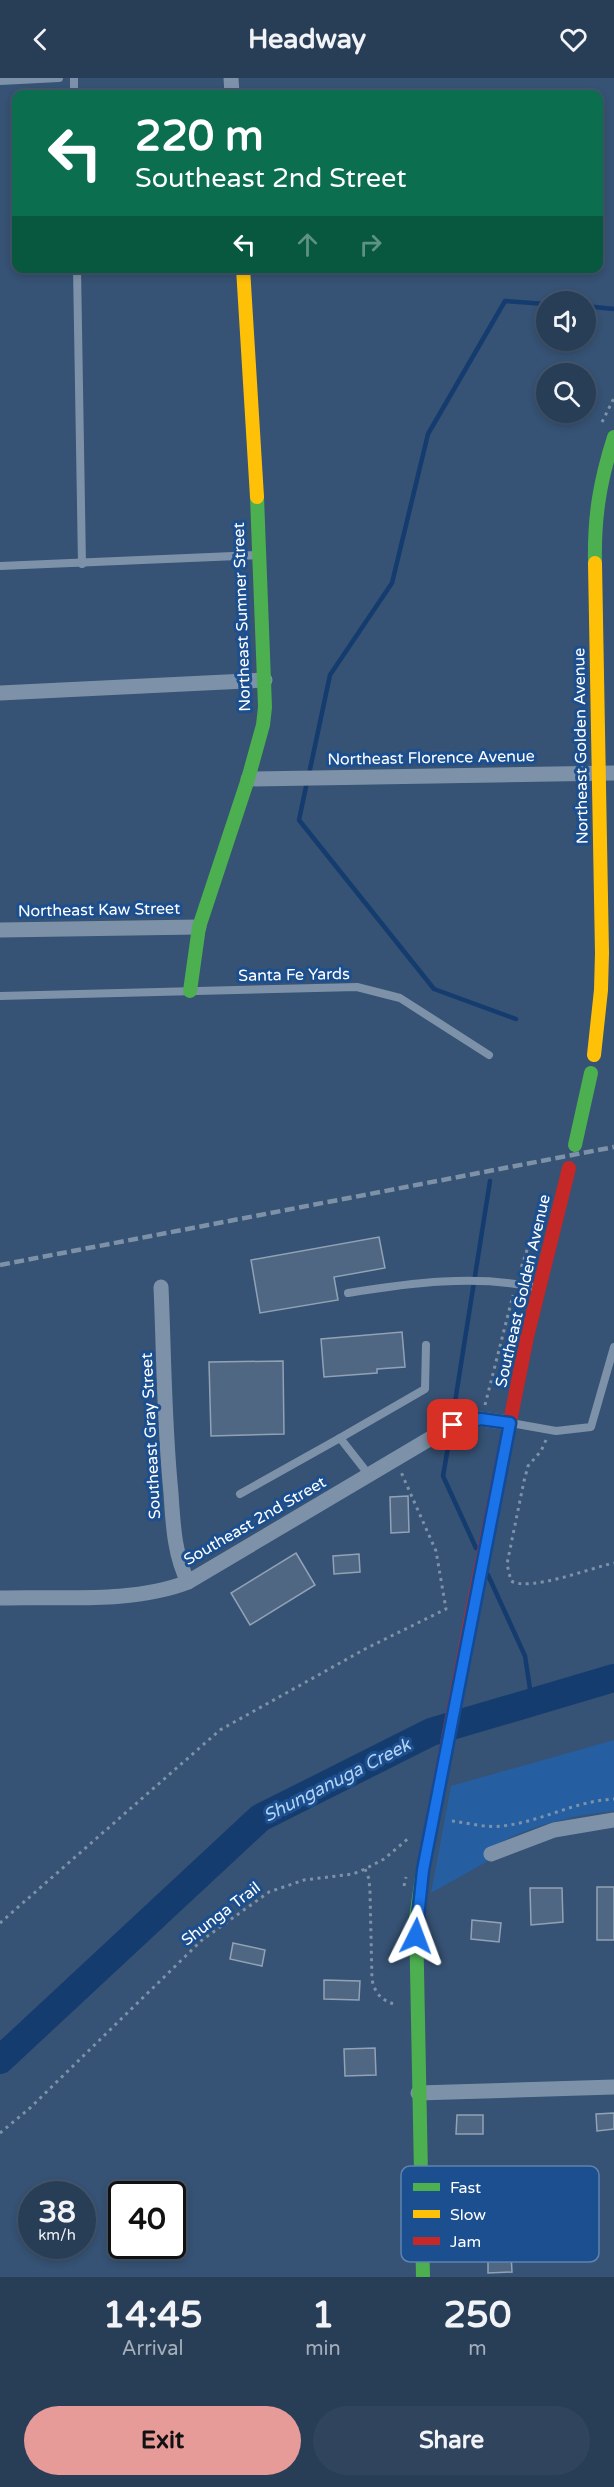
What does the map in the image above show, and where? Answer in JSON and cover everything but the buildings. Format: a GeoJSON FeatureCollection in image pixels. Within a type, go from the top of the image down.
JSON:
{"type":"FeatureCollection","features":[{"type":"Feature","properties":{"kind":"street","name":"Northeast Sumner Street"},"geometry":{"type":"LineString","coordinates":[[190,991],[199,927],[248,779],[262,725],[265,680],[260,555],[243,273]]}},
{"type":"Feature","properties":{"kind":"street","name":"Northeast Golden Avenue"},"geometry":{"type":"LineString","coordinates":[[594,1055],[602,990],[602,953],[594,531],[601,477],[614,437]]}},
{"type":"Feature","properties":{"kind":"street"},"geometry":{"type":"LineString","coordinates":[[0,693],[265,680]]}},
{"type":"Feature","properties":{"kind":"street","name":"Northeast Florence Avenue"},"geometry":{"type":"LineString","coordinates":[[248,779],[614,773]]}},
{"type":"Feature","properties":{"kind":"street","name":"Northeast Kaw Street"},"geometry":{"type":"LineString","coordinates":[[0,930],[199,927]]}},
{"type":"Feature","properties":{"kind":"street"},"geometry":{"type":"LineString","coordinates":[[575,1145],[591,1073]]}},
{"type":"Feature","properties":{"kind":"street","name":"Southeast Golden Avenue"},"geometry":{"type":"LineString","coordinates":[[420,2166],[416,1918],[423,1870],[510,1423],[568,1168]]}},
{"type":"Feature","properties":{"kind":"street","name":"Southeast Gray Street"},"geometry":{"type":"LineString","coordinates":[[161,1287],[167,1459],[176,1540],[181,1567],[188,1582]]}},
{"type":"Feature","properties":{"kind":"street","name":"Southeast 2nd Street"},"geometry":{"type":"LineString","coordinates":[[0,1598],[139,1595],[188,1582],[453,1425],[481,1419],[510,1423]]}},
{"type":"Feature","properties":{"kind":"street"},"geometry":{"type":"LineString","coordinates":[[491,1854],[554,1830],[614,1820]]}},
{"type":"Feature","properties":{"kind":"street"},"geometry":{"type":"LineString","coordinates":[[418,2093],[614,2087]]}},
{"type":"Feature","properties":{"kind":"street","name":"Southeast Golden Avenue"},"geometry":{"type":"LineString","coordinates":[[423,2262],[423,2277]]}},
{"type":"Feature","properties":{"kind":"lane"},"geometry":{"type":"LineString","coordinates":[[0,81],[59,78]]}},
{"type":"Feature","properties":{"kind":"lane"},"geometry":{"type":"LineString","coordinates":[[77,273],[82,564]]}},
{"type":"Feature","properties":{"kind":"lane"},"geometry":{"type":"LineString","coordinates":[[0,566],[260,555]]}},
{"type":"Feature","properties":{"kind":"lane","name":"Santa Fe Yards"},"geometry":{"type":"LineString","coordinates":[[0,996],[342,985],[372,989],[400,998],[489,1055]]}},
{"type":"Feature","properties":{"kind":"lane"},"geometry":{"type":"LineString","coordinates":[[348,1293],[414,1284],[469,1281],[516,1283],[539,1288]]}},
{"type":"Feature","properties":{"kind":"lane"},"geometry":{"type":"LineString","coordinates":[[240,1494],[425,1389],[426,1345]]}},
{"type":"Feature","properties":{"kind":"lane"},"geometry":{"type":"LineString","coordinates":[[510,1423],[556,1431],[591,1427],[614,1347]]}},
{"type":"Feature","properties":{"kind":"lane"},"geometry":{"type":"LineString","coordinates":[[340,1438],[369,1475]]}},
{"type":"Feature","properties":{"kind":"path"},"geometry":{"type":"LineString","coordinates":[[602,423],[614,398]]}},
{"type":"Feature","properties":{"kind":"path"},"geometry":{"type":"LineString","coordinates":[[481,1419],[516,1283],[534,1227]]}},
{"type":"Feature","properties":{"kind":"path"},"geometry":{"type":"LineString","coordinates":[[550,1430],[541,1451],[528,1466],[524,1481],[507,1564],[511,1581],[518,1585],[540,1583],[614,1563]]}},
{"type":"Feature","properties":{"kind":"path"},"geometry":{"type":"LineString","coordinates":[[0,1923],[220,1730],[365,1649],[446,1609],[436,1551],[403,1476],[393,1461]]}},
{"type":"Feature","properties":{"kind":"path"},"geometry":{"type":"LineString","coordinates":[[444,1820],[504,1826],[522,1823],[577,1804],[614,1799]]}},
{"type":"Feature","properties":{"kind":"path","name":"Shunga Trail"},"geometry":{"type":"LineString","coordinates":[[0,2133],[30,2108],[202,1940],[269,1892],[304,1880],[353,1874],[384,1859],[418,1833]]}},
{"type":"Feature","properties":{"kind":"path"},"geometry":{"type":"LineString","coordinates":[[365,1869],[370,1892],[372,1980],[375,1991],[382,2000],[397,2005],[398,2012]]}},
{"type":"Feature","properties":{"kind":"shaded area"},"geometry":{"type":"Polygon","coordinates":[[[614,1740],[614,1811],[564,1819],[514,1836],[484,1851],[488,1861],[431,1893],[451,1786],[614,1740]]]}},
{"type":"Feature","properties":{"kind":"waterway"},"geometry":{"type":"LineString","coordinates":[[309,774],[330,675],[392,583],[428,434],[505,301],[536,303]]}},
{"type":"Feature","properties":{"kind":"waterway"},"geometry":{"type":"LineString","coordinates":[[596,307],[614,309]]}},
{"type":"Feature","properties":{"kind":"waterway"},"geometry":{"type":"LineString","coordinates":[[307,782],[299,820],[434,989],[516,1019]]}},
{"type":"Feature","properties":{"kind":"waterway"},"geometry":{"type":"LineString","coordinates":[[452,1421],[490,1181]]}},
{"type":"Feature","properties":{"kind":"waterway"},"geometry":{"type":"LineString","coordinates":[[451,1430],[443,1476],[476,1548]]}},
{"type":"Feature","properties":{"kind":"waterway"},"geometry":{"type":"LineString","coordinates":[[488,1575],[525,1656],[532,1702]]}},
{"type":"Feature","properties":{"kind":"waterway","name":"Shunganuga Creek"},"geometry":{"type":"LineString","coordinates":[[0,2060],[260,1818],[431,1732],[614,1678]]}},
{"type":"Feature","properties":{"kind":"railway"},"geometry":{"type":"LineString","coordinates":[[0,1265],[614,1147]]}},
{"type":"Feature","properties":{"kind":"traffic: fast"},"geometry":{"type":"LineString","coordinates":[[595,563],[599,499],[614,437]]}},
{"type":"Feature","properties":{"kind":"traffic: fast"},"geometry":{"type":"LineString","coordinates":[[190,991],[199,927],[248,779],[263,725],[265,707],[257,497]]}},
{"type":"Feature","properties":{"kind":"traffic: fast"},"geometry":{"type":"LineString","coordinates":[[575,1145],[591,1073]]}},
{"type":"Feature","properties":{"kind":"traffic: fast"},"geometry":{"type":"LineString","coordinates":[[421,2166],[416,1918],[423,1870]]}},
{"type":"Feature","properties":{"kind":"traffic: fast"},"geometry":{"type":"LineString","coordinates":[[423,2262],[423,2277]]}},
{"type":"Feature","properties":{"kind":"traffic: slow"},"geometry":{"type":"LineString","coordinates":[[243,273],[257,497]]}},
{"type":"Feature","properties":{"kind":"traffic: slow"},"geometry":{"type":"LineString","coordinates":[[594,1055],[601,990],[602,953],[595,563]]}},
{"type":"Feature","properties":{"kind":"traffic: jam"},"geometry":{"type":"LineString","coordinates":[[472,1611],[527,1337],[569,1168]]}},
{"type":"Feature","properties":{"kind":"traffic: jam"},"geometry":{"type":"LineString","coordinates":[[423,1870],[472,1611]]}},
{"type":"Feature","properties":{"kind":"route"},"geometry":{"type":"LineString","coordinates":[[416,1936],[416,1918],[423,1870],[510,1423],[481,1419],[453,1425]]}}]}
